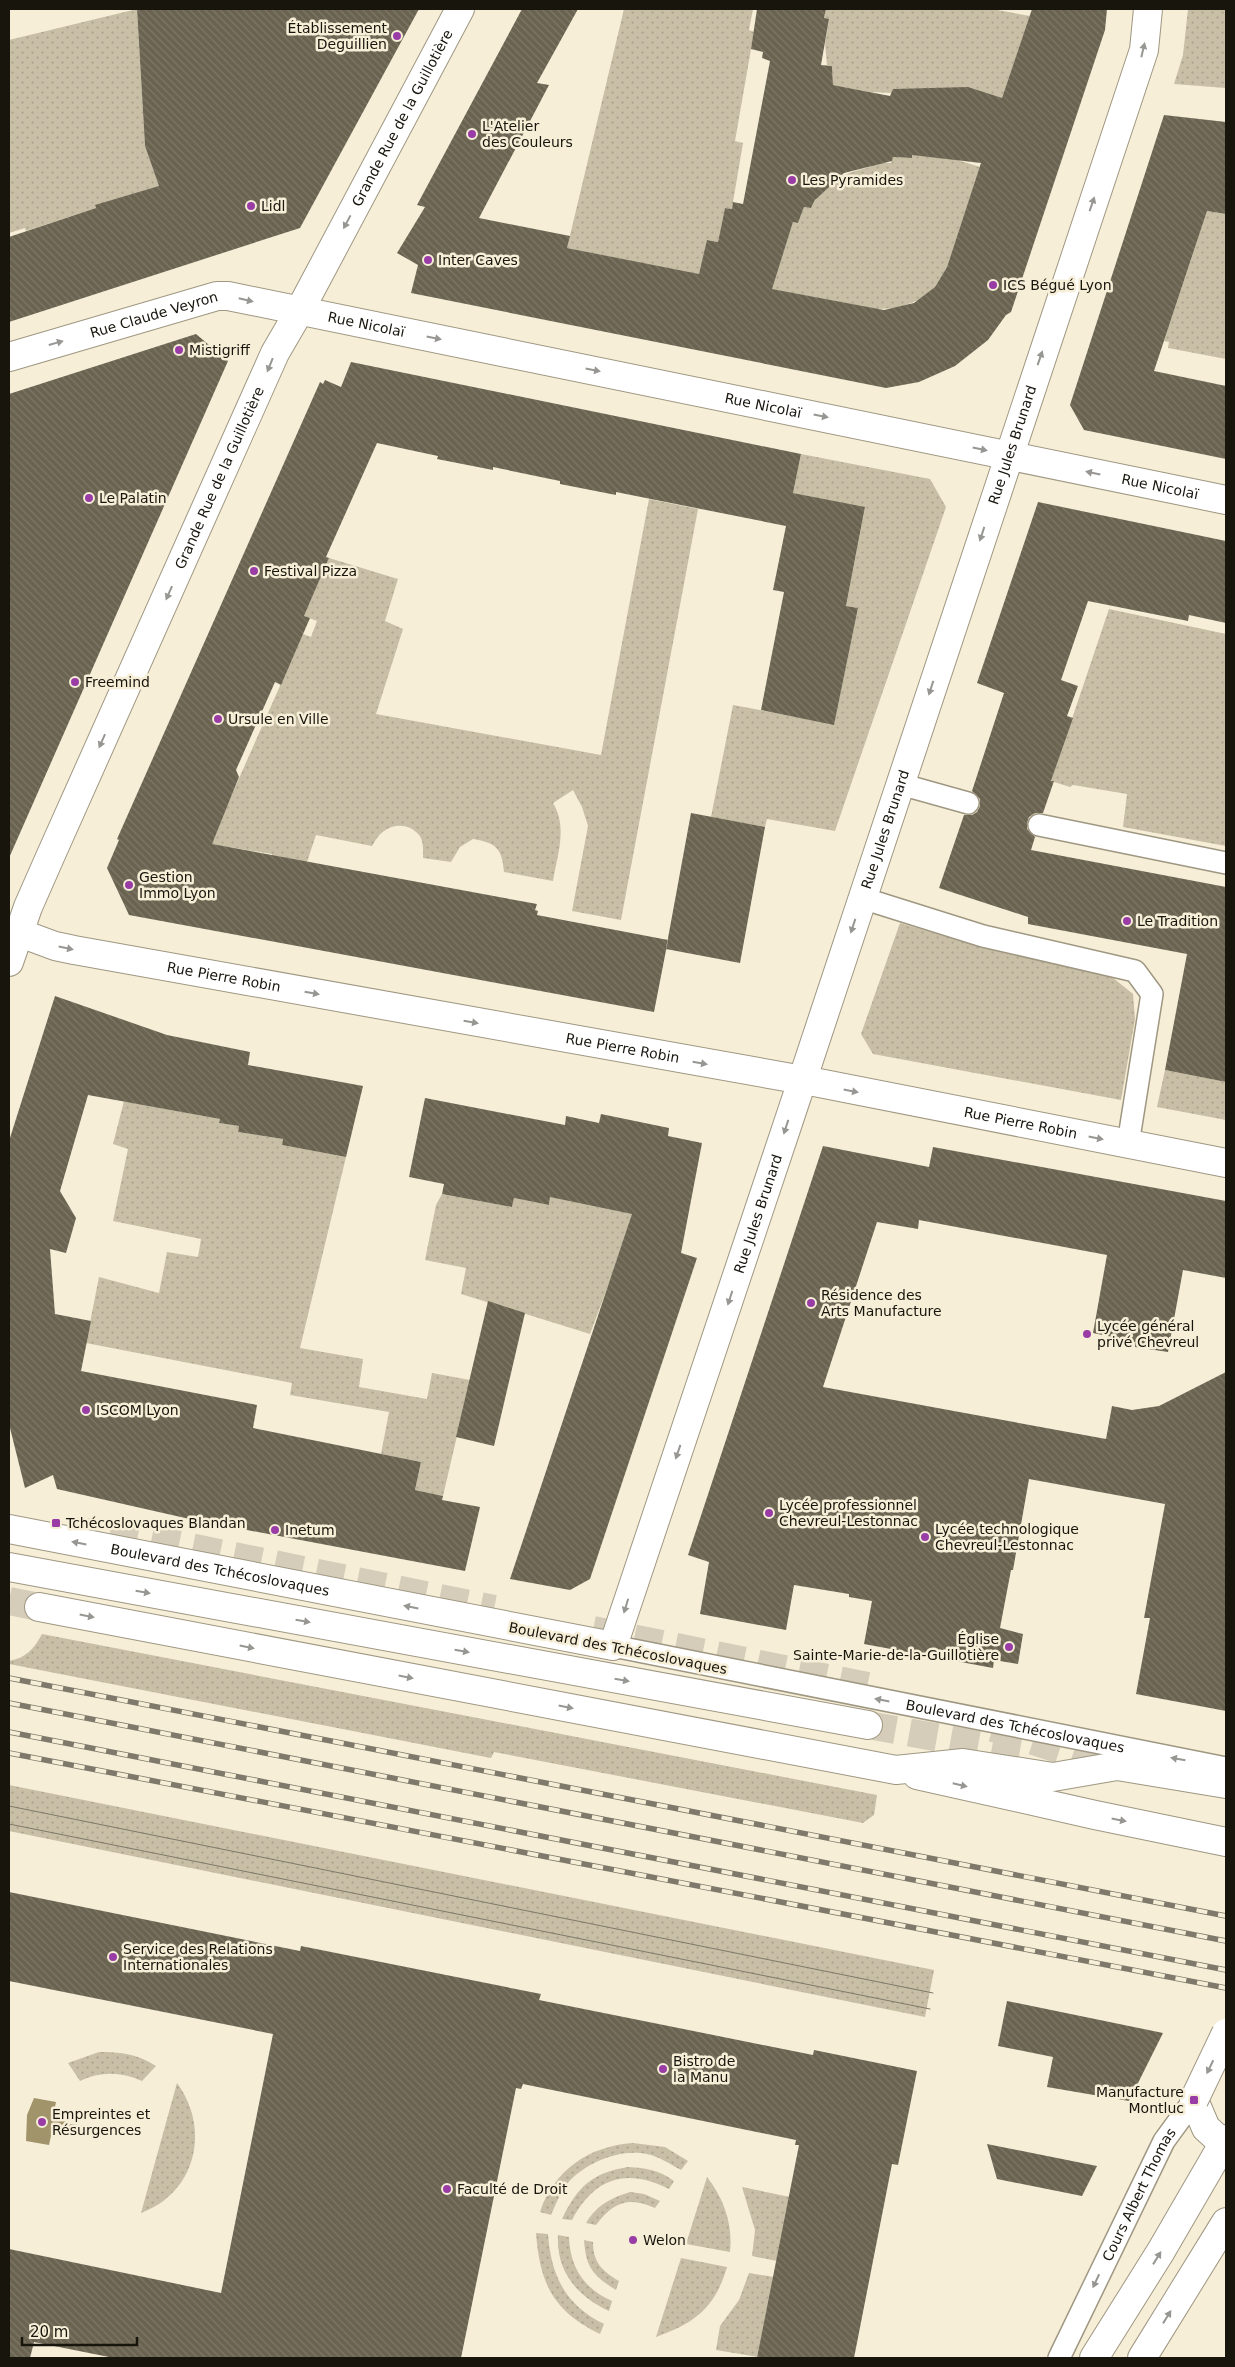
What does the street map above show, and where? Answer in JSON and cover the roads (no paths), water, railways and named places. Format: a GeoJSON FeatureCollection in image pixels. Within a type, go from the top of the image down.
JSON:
{"type":"FeatureCollection","features":[{"type":"Feature","properties":{"kind":"street","name":"Grande Rue de la Guillotière"},"geometry":{"type":"LineString","coordinates":[[9,962],[50,857],[275,353],[300,310],[460,9]]}},
{"type":"Feature","properties":{"kind":"street","name":"Rue Jules Brunard"},"geometry":{"type":"LineString","coordinates":[[613,1646],[803,1081],[1007,454],[1144,50],[1148,9]]}},
{"type":"Feature","properties":{"kind":"street","name":"Rue Claude Veyron"},"geometry":{"type":"LineString","coordinates":[[9,357],[217,296],[228,296],[300,310]]}},
{"type":"Feature","properties":{"kind":"street","name":"Rue Nicolaï"},"geometry":{"type":"LineString","coordinates":[[300,310],[1226,500]]}},
{"type":"Feature","properties":{"kind":"street","name":"Rue Pierre Robin"},"geometry":{"type":"LineString","coordinates":[[20,933],[55,946],[74,950],[803,1081],[1226,1163]]}},
{"type":"Feature","properties":{"kind":"street","name":"Boulevard des Tchécoslovaques"},"geometry":{"type":"LineString","coordinates":[[9,1529],[613,1646]]}},
{"type":"Feature","properties":{"kind":"street"},"geometry":{"type":"LineString","coordinates":[[9,1567],[868,1725]]}},
{"type":"Feature","properties":{"kind":"street"},"geometry":{"type":"LineString","coordinates":[[39,1607],[896,1770],[1095,1816],[1226,1842]]}},
{"type":"Feature","properties":{"kind":"street"},"geometry":{"type":"LineString","coordinates":[[896,1770],[963,1763],[1053,1777],[1117,1766],[1226,1784]]}},
{"type":"Feature","properties":{"kind":"street","name":"Cours Albert Thomas"},"geometry":{"type":"LineString","coordinates":[[1194,2100],[1226,2033]]}},
{"type":"Feature","properties":{"kind":"street"},"geometry":{"type":"LineString","coordinates":[[1094,2358],[1162,2251],[1225,2143],[1206,2128],[1194,2100]]}},
{"type":"Feature","properties":{"kind":"street"},"geometry":{"type":"LineString","coordinates":[[1142,2358],[1226,2222]]}},
{"type":"Feature","properties":{"kind":"lane"},"geometry":{"type":"LineString","coordinates":[[900,784],[968,803]]}},
{"type":"Feature","properties":{"kind":"lane"},"geometry":{"type":"LineString","coordinates":[[1039,825],[1226,863]]}},
{"type":"Feature","properties":{"kind":"lane"},"geometry":{"type":"LineString","coordinates":[[862,898],[982,936],[1135,971],[1152,994],[1128,1144]]}},
{"type":"Feature","properties":{"kind":"lane","name":"Boulevard des Tchécoslovaques"},"geometry":{"type":"LineString","coordinates":[[613,1646],[1226,1768]]}},
{"type":"Feature","properties":{"kind":"lane","name":"Cours Albert Thomas"},"geometry":{"type":"LineString","coordinates":[[1059,2358],[1164,2140],[1194,2100]]}},
{"type":"Feature","properties":{"kind":"tunnel"},"geometry":{"type":"LineString","coordinates":[[68,1531],[136,1536],[494,1609]]}},
{"type":"Feature","properties":{"kind":"tunnel"},"geometry":{"type":"LineString","coordinates":[[9,1601],[39,1607]]}},
{"type":"Feature","properties":{"kind":"tunnel"},"geometry":{"type":"LineString","coordinates":[[593,1630],[872,1687]]}},
{"type":"Feature","properties":{"kind":"tunnel"},"geometry":{"type":"LineString","coordinates":[[868,1725],[1024,1753]]}},
{"type":"Feature","properties":{"kind":"tunnel"},"geometry":{"type":"LineString","coordinates":[[993,1728],[1080,1756],[1122,1766]]}},
{"type":"Feature","properties":{"kind":"tram line"},"geometry":{"type":"LineString","coordinates":[[9,1806],[933,1993]]}},
{"type":"Feature","properties":{"kind":"tram line"},"geometry":{"type":"LineString","coordinates":[[9,1824],[930,2009]]}},
{"type":"Feature","properties":{"kind":"railway"},"geometry":{"type":"LineString","coordinates":[[9,1678],[1226,1916]]}},
{"type":"Feature","properties":{"kind":"railway"},"geometry":{"type":"LineString","coordinates":[[9,1703],[1226,1941]]}},
{"type":"Feature","properties":{"kind":"railway"},"geometry":{"type":"LineString","coordinates":[[9,1732],[1226,1970]]}},
{"type":"Feature","properties":{"kind":"railway"},"geometry":{"type":"LineString","coordinates":[[9,1753],[1226,1988]]}},
{"type":"Feature","properties":{"kind":"place","name":"Établissement Deguillien"},"geometry":{"type":"Point","coordinates":[397,36]}},
{"type":"Feature","properties":{"kind":"place","name":"L'Atelier des Couleurs"},"geometry":{"type":"Point","coordinates":[472,134]}},
{"type":"Feature","properties":{"kind":"place","name":"Les Pyramides"},"geometry":{"type":"Point","coordinates":[792,180]}},
{"type":"Feature","properties":{"kind":"place","name":"Lidl"},"geometry":{"type":"Point","coordinates":[251,206]}},
{"type":"Feature","properties":{"kind":"place","name":"Inter Caves"},"geometry":{"type":"Point","coordinates":[428,260]}},
{"type":"Feature","properties":{"kind":"place","name":"ICS Bégué Lyon"},"geometry":{"type":"Point","coordinates":[993,285]}},
{"type":"Feature","properties":{"kind":"place","name":"Mistigriff"},"geometry":{"type":"Point","coordinates":[179,350]}},
{"type":"Feature","properties":{"kind":"place","name":"Le Palatin"},"geometry":{"type":"Point","coordinates":[89,498]}},
{"type":"Feature","properties":{"kind":"place","name":"Festival Pizza"},"geometry":{"type":"Point","coordinates":[254,571]}},
{"type":"Feature","properties":{"kind":"place","name":"Freemind"},"geometry":{"type":"Point","coordinates":[75,682]}},
{"type":"Feature","properties":{"kind":"place","name":"Ursule en Ville"},"geometry":{"type":"Point","coordinates":[218,719]}},
{"type":"Feature","properties":{"kind":"place","name":"Gestion Immo Lyon"},"geometry":{"type":"Point","coordinates":[129,885]}},
{"type":"Feature","properties":{"kind":"place","name":"Le Tradition"},"geometry":{"type":"Point","coordinates":[1127,921]}},
{"type":"Feature","properties":{"kind":"place","name":"Résidence des Arts Manufacture"},"geometry":{"type":"Point","coordinates":[811,1303]}},
{"type":"Feature","properties":{"kind":"place","name":"Lycée général privé Chevreul"},"geometry":{"type":"Point","coordinates":[1087,1334]}},
{"type":"Feature","properties":{"kind":"place","name":"ISCOM Lyon"},"geometry":{"type":"Point","coordinates":[86,1410]}},
{"type":"Feature","properties":{"kind":"place","name":"Lycée professionnel Chevreul-Lestonnac"},"geometry":{"type":"Point","coordinates":[769,1513]}},
{"type":"Feature","properties":{"kind":"place","name":"Tchécoslovaques Blandan"},"geometry":{"type":"Point","coordinates":[56,1523]}},
{"type":"Feature","properties":{"kind":"place","name":"Inetum"},"geometry":{"type":"Point","coordinates":[275,1530]}},
{"type":"Feature","properties":{"kind":"place","name":"Lycée technologique Chevreul-Lestonnac"},"geometry":{"type":"Point","coordinates":[925,1537]}},
{"type":"Feature","properties":{"kind":"place","name":"Église Sainte-Marie-de-la-Guillotière"},"geometry":{"type":"Point","coordinates":[1009,1647]}},
{"type":"Feature","properties":{"kind":"place","name":"Service des Relations Internationales"},"geometry":{"type":"Point","coordinates":[113,1957]}},
{"type":"Feature","properties":{"kind":"place","name":"Bistro de la Manu"},"geometry":{"type":"Point","coordinates":[663,2069]}},
{"type":"Feature","properties":{"kind":"place","name":"Manufacture Montluc"},"geometry":{"type":"Point","coordinates":[1194,2100]}},
{"type":"Feature","properties":{"kind":"place","name":"Empreintes et Résurgences"},"geometry":{"type":"Point","coordinates":[42,2122]}},
{"type":"Feature","properties":{"kind":"place","name":"Faculté de Droit"},"geometry":{"type":"Point","coordinates":[447,2189]}},
{"type":"Feature","properties":{"kind":"place","name":"Welon"},"geometry":{"type":"Point","coordinates":[633,2240]}}]}
